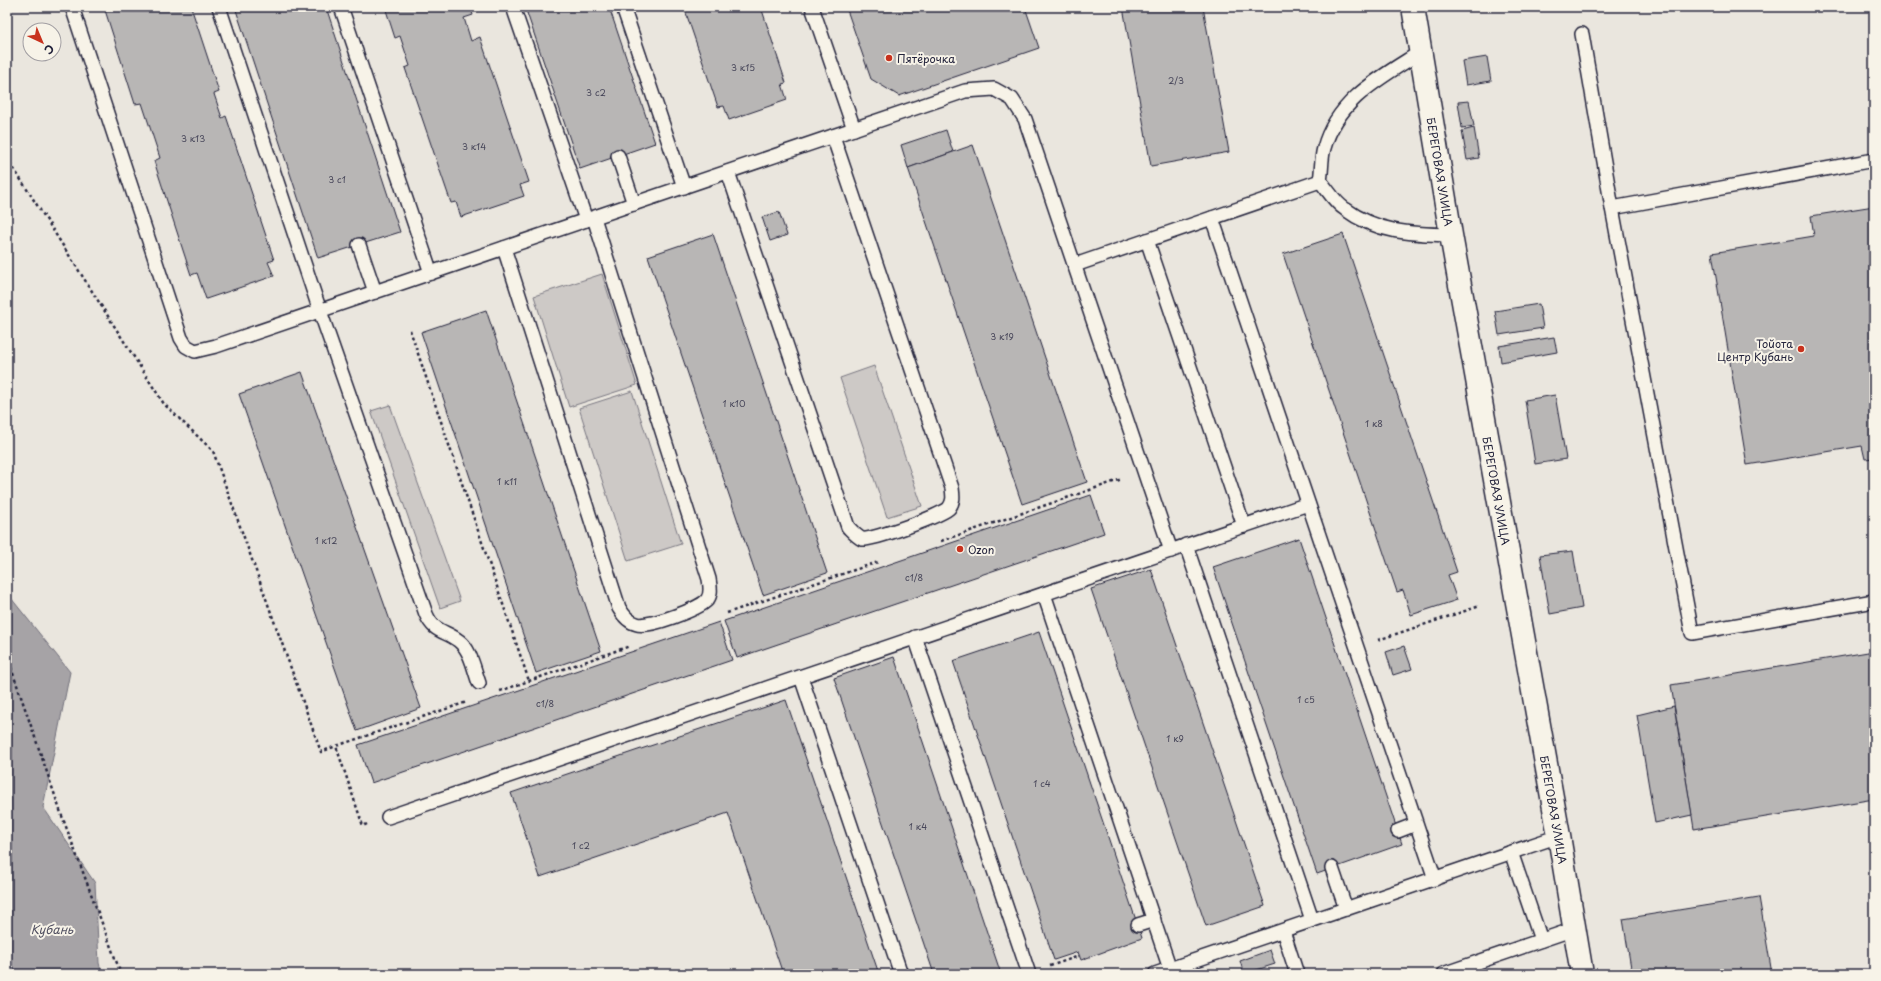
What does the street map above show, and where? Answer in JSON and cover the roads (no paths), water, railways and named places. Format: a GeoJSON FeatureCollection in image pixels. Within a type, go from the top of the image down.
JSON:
{"type":"FeatureCollection","features":[{"type":"Feature","properties":{"kind":"street","name":"БЕРЕГОВАЯ УЛИЦА"},"geometry":{"type":"LineString","coordinates":[[1413,7],[1419,53],[1450,235],[1559,836],[1582,974]]}},
{"type":"Feature","properties":{"kind":"lane"},"geometry":{"type":"LineString","coordinates":[[72,7],[179,332],[186,346],[194,351],[204,350],[320,311],[965,91],[994,89],[1012,99],[1025,119],[1171,551]]}},
{"type":"Feature","properties":{"kind":"lane"},"geometry":{"type":"LineString","coordinates":[[219,7],[320,311],[426,614],[435,628],[459,641],[464,647],[479,683]]}},
{"type":"Feature","properties":{"kind":"lane"},"geometry":{"type":"LineString","coordinates":[[341,7],[431,273]]}},
{"type":"Feature","properties":{"kind":"lane"},"geometry":{"type":"LineString","coordinates":[[504,248],[619,608],[626,618],[637,625],[649,624],[694,609],[707,600],[711,591],[709,579],[590,219],[513,7]]}},
{"type":"Feature","properties":{"kind":"lane"},"geometry":{"type":"LineString","coordinates":[[623,7],[684,187]]}},
{"type":"Feature","properties":{"kind":"lane"},"geometry":{"type":"LineString","coordinates":[[812,7],[854,129]]}},
{"type":"Feature","properties":{"kind":"lane"},"geometry":{"type":"LineString","coordinates":[[1582,34],[1612,208],[1692,633],[1874,601]]}},
{"type":"Feature","properties":{"kind":"lane"},"geometry":{"type":"LineString","coordinates":[[1419,53],[1368,86],[1339,114],[1324,148],[1320,181],[1344,209],[1376,226],[1410,234],[1450,235]]}},
{"type":"Feature","properties":{"kind":"lane"},"geometry":{"type":"LineString","coordinates":[[728,172],[848,527],[863,539],[873,538],[894,531],[936,516],[948,509],[953,500],[952,488],[832,136]]}},
{"type":"Feature","properties":{"kind":"lane"},"geometry":{"type":"LineString","coordinates":[[618,156],[634,204]]}},
{"type":"Feature","properties":{"kind":"lane"},"geometry":{"type":"LineString","coordinates":[[1612,208],[1874,160]]}},
{"type":"Feature","properties":{"kind":"lane"},"geometry":{"type":"LineString","coordinates":[[1075,265],[1320,181]]}},
{"type":"Feature","properties":{"kind":"lane"},"geometry":{"type":"LineString","coordinates":[[1212,218],[1435,879]]}},
{"type":"Feature","properties":{"kind":"lane"},"geometry":{"type":"LineString","coordinates":[[1148,240],[1244,526]]}},
{"type":"Feature","properties":{"kind":"lane"},"geometry":{"type":"LineString","coordinates":[[359,245],[374,292]]}},
{"type":"Feature","properties":{"kind":"lane"},"geometry":{"type":"LineString","coordinates":[[388,817],[1308,504]]}},
{"type":"Feature","properties":{"kind":"lane"},"geometry":{"type":"LineString","coordinates":[[1186,545],[1312,920]]}},
{"type":"Feature","properties":{"kind":"lane"},"geometry":{"type":"LineString","coordinates":[[1044,594],[1170,969]]}},
{"type":"Feature","properties":{"kind":"lane"},"geometry":{"type":"LineString","coordinates":[[915,637],[1029,974]]}},
{"type":"Feature","properties":{"kind":"lane"},"geometry":{"type":"LineString","coordinates":[[801,677],[901,974]]}},
{"type":"Feature","properties":{"kind":"lane"},"geometry":{"type":"LineString","coordinates":[[1398,831],[1416,824]]}},
{"type":"Feature","properties":{"kind":"lane"},"geometry":{"type":"LineString","coordinates":[[1155,974],[1559,836]]}},
{"type":"Feature","properties":{"kind":"lane"},"geometry":{"type":"LineString","coordinates":[[1511,852],[1541,940]]}},
{"type":"Feature","properties":{"kind":"lane"},"geometry":{"type":"LineString","coordinates":[[1332,868],[1346,909]]}},
{"type":"Feature","properties":{"kind":"lane"},"geometry":{"type":"LineString","coordinates":[[1138,925],[1154,920]]}},
{"type":"Feature","properties":{"kind":"lane"},"geometry":{"type":"LineString","coordinates":[[1442,974],[1574,929]]}},
{"type":"Feature","properties":{"kind":"lane"},"geometry":{"type":"LineString","coordinates":[[1283,931],[1297,974]]}},
{"type":"Feature","properties":{"kind":"water","name":"Кубань"},"geometry":{"type":"Polygon","coordinates":[[[7,593],[70,672],[43,807],[95,883],[99,963],[102,974],[7,974],[7,593]]]}},
{"type":"Feature","properties":{"kind":"place","name":"Пятёрочка"},"geometry":{"type":"Point","coordinates":[889,58]}},
{"type":"Feature","properties":{"kind":"place","name":"Тойота Центр Кубань"},"geometry":{"type":"Point","coordinates":[1801,349]}},
{"type":"Feature","properties":{"kind":"place","name":"Ozon"},"geometry":{"type":"Point","coordinates":[960,549]}}]}
